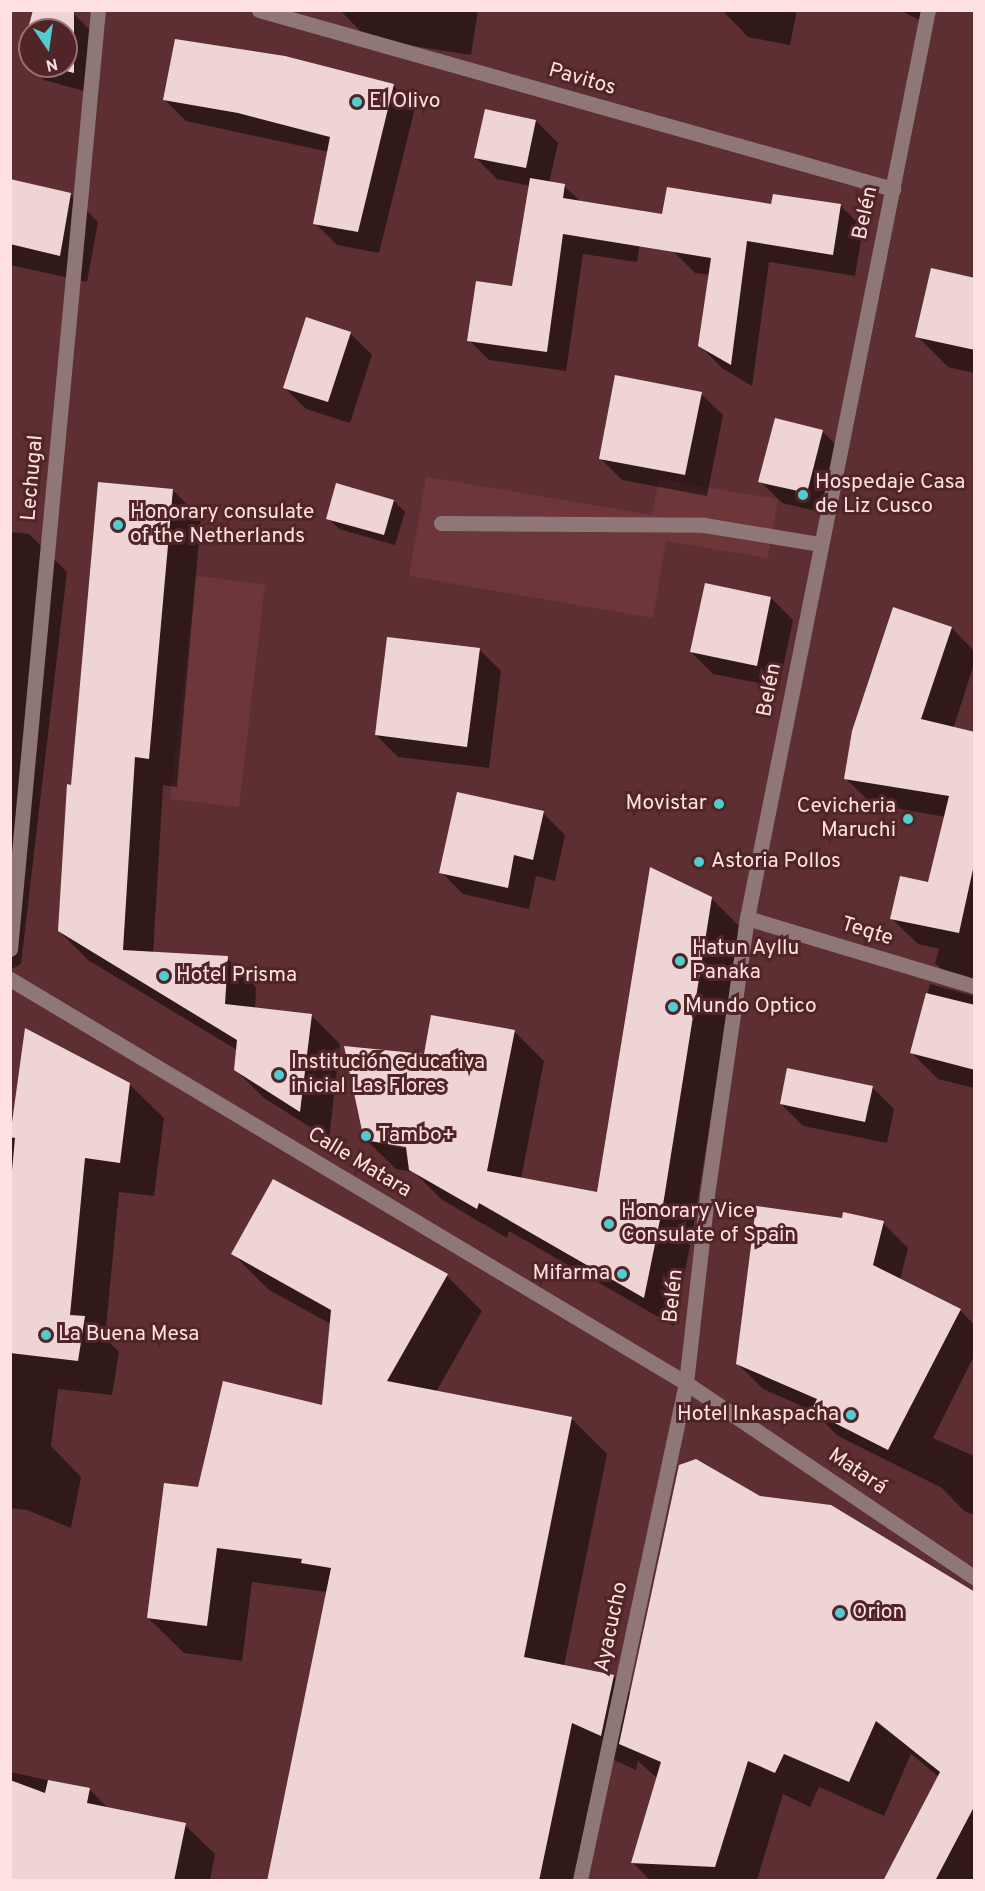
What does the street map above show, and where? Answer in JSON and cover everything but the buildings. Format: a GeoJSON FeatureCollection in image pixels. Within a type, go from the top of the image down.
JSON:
{"type":"FeatureCollection","features":[{"type":"Feature","properties":{"kind":"street","name":"Lechugal"},"geometry":{"type":"LineString","coordinates":[[10,949],[98,10]]}},
{"type":"Feature","properties":{"kind":"street","name":"Pavitos"},"geometry":{"type":"LineString","coordinates":[[259,10],[893,189]]}},
{"type":"Feature","properties":{"kind":"street","name":"Belén"},"geometry":{"type":"LineString","coordinates":[[686,1383],[707,1195],[747,918],[928,10]]}},
{"type":"Feature","properties":{"kind":"street"},"geometry":{"type":"LineString","coordinates":[[441,523],[704,525],[820,544]]}},
{"type":"Feature","properties":{"kind":"street","name":"Teqte"},"geometry":{"type":"LineString","coordinates":[[747,918],[975,986]]}},
{"type":"Feature","properties":{"kind":"street","name":"Calle Matara"},"geometry":{"type":"LineString","coordinates":[[10,979],[686,1383]]}},
{"type":"Feature","properties":{"kind":"street","name":"Matará"},"geometry":{"type":"LineString","coordinates":[[686,1383],[975,1577]]}},
{"type":"Feature","properties":{"kind":"street","name":"Ayacucho"},"geometry":{"type":"LineString","coordinates":[[580,1881],[686,1383]]}},
{"type":"Feature","properties":{"kind":"shaded area"},"geometry":{"type":"Polygon","coordinates":[[[426,477],[652,515],[659,479],[778,499],[768,558],[666,541],[653,618],[409,576],[426,477]]]}},
{"type":"Feature","properties":{"kind":"shaded area"},"geometry":{"type":"Polygon","coordinates":[[[196,576],[265,584],[239,807],[170,799],[196,576]]]}},
{"type":"Feature","properties":{"kind":"place","name":"El Olivo"},"geometry":{"type":"Point","coordinates":[357,102]}},
{"type":"Feature","properties":{"kind":"place","name":"Hospedaje Casa de Liz Cusco"},"geometry":{"type":"Point","coordinates":[803,495]}},
{"type":"Feature","properties":{"kind":"place","name":"Honorary consulate of the Netherlands"},"geometry":{"type":"Point","coordinates":[118,525]}},
{"type":"Feature","properties":{"kind":"place","name":"Movistar"},"geometry":{"type":"Point","coordinates":[719,804]}},
{"type":"Feature","properties":{"kind":"place","name":"Cevicheria Maruchi"},"geometry":{"type":"Point","coordinates":[908,819]}},
{"type":"Feature","properties":{"kind":"place","name":"Astoria Pollos"},"geometry":{"type":"Point","coordinates":[699,862]}},
{"type":"Feature","properties":{"kind":"place","name":"Hatun Ayllu Panaka"},"geometry":{"type":"Point","coordinates":[680,961]}},
{"type":"Feature","properties":{"kind":"place","name":"Hotel Prisma"},"geometry":{"type":"Point","coordinates":[164,976]}},
{"type":"Feature","properties":{"kind":"place","name":"Mundo Optico"},"geometry":{"type":"Point","coordinates":[673,1007]}},
{"type":"Feature","properties":{"kind":"place","name":"Institución educativa inicial Las Flores"},"geometry":{"type":"Point","coordinates":[279,1075]}},
{"type":"Feature","properties":{"kind":"place","name":"Tambo+"},"geometry":{"type":"Point","coordinates":[366,1136]}},
{"type":"Feature","properties":{"kind":"place","name":"Honorary Vice Consulate of Spain"},"geometry":{"type":"Point","coordinates":[609,1224]}},
{"type":"Feature","properties":{"kind":"place","name":"Mifarma"},"geometry":{"type":"Point","coordinates":[622,1274]}},
{"type":"Feature","properties":{"kind":"place","name":"La Buena Mesa"},"geometry":{"type":"Point","coordinates":[46,1335]}},
{"type":"Feature","properties":{"kind":"place","name":"Hotel Inkaspacha"},"geometry":{"type":"Point","coordinates":[851,1415]}},
{"type":"Feature","properties":{"kind":"place","name":"Orion"},"geometry":{"type":"Point","coordinates":[840,1613]}}]}
